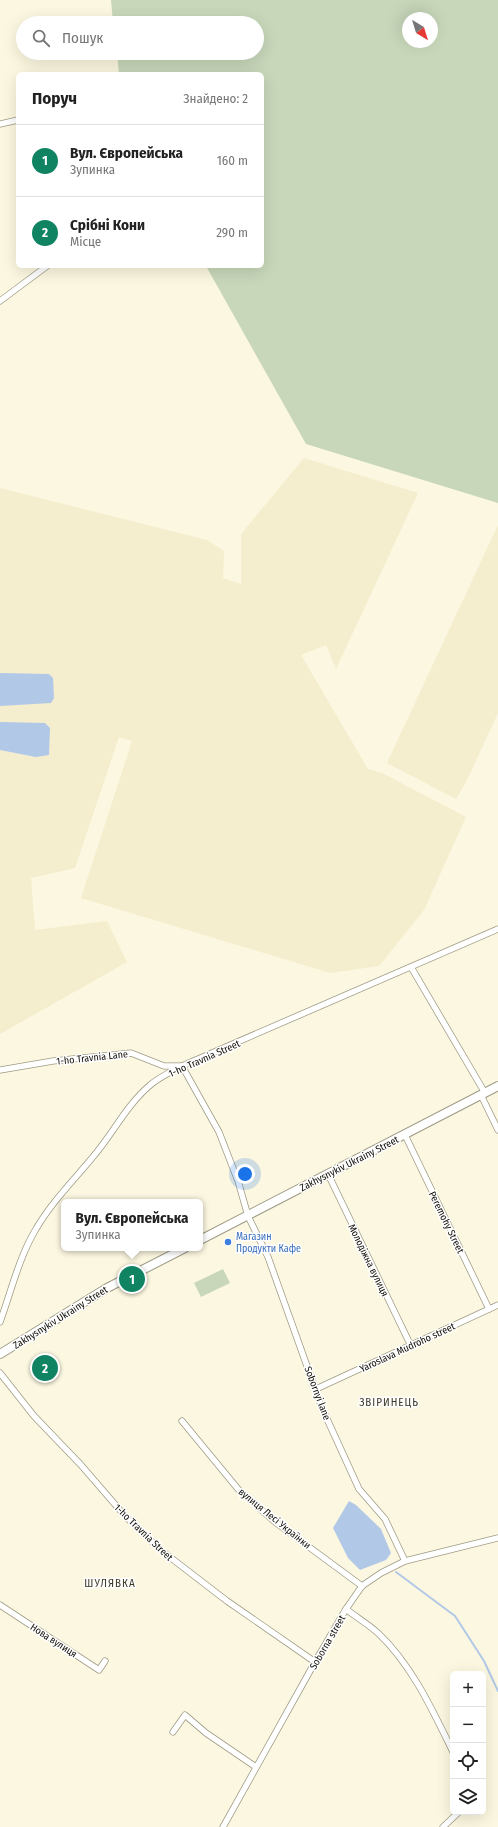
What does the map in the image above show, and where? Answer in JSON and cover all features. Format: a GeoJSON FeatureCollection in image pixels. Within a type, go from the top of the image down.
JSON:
{"type":"FeatureCollection","features":[{"type":"Feature","properties":{"kind":"street"},"geometry":{"type":"LineString","coordinates":[[0,124],[16,120]]}},
{"type":"Feature","properties":{"kind":"street"},"geometry":{"type":"LineString","coordinates":[[0,301],[44,268]]}},
{"type":"Feature","properties":{"kind":"street","name":"1-ho Travnia Street"},"geometry":{"type":"LineString","coordinates":[[0,1322],[26,1249],[35,1230],[52,1205],[94,1156],[139,1095],[160,1078],[182,1066],[498,929]]}},
{"type":"Feature","properties":{"kind":"street"},"geometry":{"type":"LineString","coordinates":[[411,968],[483,1094],[498,1130]]}},
{"type":"Feature","properties":{"kind":"street","name":"1-ho Travnia Lane"},"geometry":{"type":"LineString","coordinates":[[0,1070],[53,1061],[131,1053],[164,1066],[182,1066]]}},
{"type":"Feature","properties":{"kind":"street","name":"Sobornyi lane"},"geometry":{"type":"LineString","coordinates":[[182,1066],[219,1132],[238,1181],[248,1216],[268,1257],[322,1408],[359,1489],[385,1519],[405,1560]]}},
{"type":"Feature","properties":{"kind":"street","name":"Zakhysnykiv Ukrainy Street"},"geometry":{"type":"LineString","coordinates":[[203,1238],[498,1086]]}},
{"type":"Feature","properties":{"kind":"street","name":"Peremohy Street"},"geometry":{"type":"LineString","coordinates":[[405,1135],[488,1310]]}},
{"type":"Feature","properties":{"kind":"street","name":"Молодіжна вулиця"},"geometry":{"type":"LineString","coordinates":[[328,1174],[411,1346]]}},
{"type":"Feature","properties":{"kind":"street","name":"Zakhysnykiv Ukrainy Street"},"geometry":{"type":"LineString","coordinates":[[0,1354],[107,1288],[178,1251]]}},
{"type":"Feature","properties":{"kind":"street","name":"Yaroslava Mudroho street"},"geometry":{"type":"LineString","coordinates":[[316,1389],[498,1305]]}},
{"type":"Feature","properties":{"kind":"street","name":"1-ho Travnia Street"},"geometry":{"type":"LineString","coordinates":[[0,1373],[34,1416],[81,1465],[124,1516],[162,1551],[227,1601],[315,1662]]}},
{"type":"Feature","properties":{"kind":"street","name":"вулиця Лесі Українки"},"geometry":{"type":"LineString","coordinates":[[182,1421],[238,1489],[275,1522],[362,1586]]}},
{"type":"Feature","properties":{"kind":"street","name":"Soborna street"},"geometry":{"type":"LineString","coordinates":[[223,1827],[315,1662],[346,1609],[362,1586],[381,1573],[405,1560],[498,1538]]}},
{"type":"Feature","properties":{"kind":"street","name":"Нова вулиця"},"geometry":{"type":"LineString","coordinates":[[0,1605],[99,1670],[105,1661]]}},
{"type":"Feature","properties":{"kind":"street"},"geometry":{"type":"LineString","coordinates":[[346,1609],[378,1633],[399,1657],[438,1719],[450,1745]]}},
{"type":"Feature","properties":{"kind":"street"},"geometry":{"type":"LineString","coordinates":[[173,1732],[185,1716],[206,1733],[256,1767]]}},
{"type":"Feature","properties":{"kind":"street"},"geometry":{"type":"LineString","coordinates":[[443,1827],[455,1815]]}},
{"type":"Feature","properties":{"kind":"shaded area"},"geometry":{"type":"Polygon","coordinates":[[[304,458],[418,493],[336,669],[326,645],[301,655],[368,769],[382,773],[466,817],[424,910],[379,966],[330,973],[81,898],[132,741],[119,737],[75,868],[31,878],[35,930],[107,921],[127,962],[0,1034],[0,488],[207,540],[224,551],[223,578],[241,584],[241,534],[304,458]]]}},
{"type":"Feature","properties":{"kind":"shaded area"},"geometry":{"type":"Polygon","coordinates":[[[498,525],[498,713],[466,782],[456,799],[387,763],[498,525]]]}},
{"type":"Feature","properties":{"kind":"green space"},"geometry":{"type":"Polygon","coordinates":[[[111,0],[498,0],[498,503],[306,444],[207,268],[264,268],[264,72],[119,72],[118,60],[264,60],[264,16],[112,16],[111,0]]]}},
{"type":"Feature","properties":{"kind":"green space"},"geometry":{"type":"Polygon","coordinates":[[[223,1269],[230,1283],[201,1297],[194,1283],[223,1269]]]}},
{"type":"Feature","properties":{"kind":"water"},"geometry":{"type":"Polygon","coordinates":[[[0,673],[49,674],[53,678],[54,698],[51,703],[0,706],[0,673]]]}},
{"type":"Feature","properties":{"kind":"water"},"geometry":{"type":"Polygon","coordinates":[[[0,722],[45,723],[50,728],[49,755],[36,757],[0,750],[0,722]]]}},
{"type":"Feature","properties":{"kind":"water"},"geometry":{"type":"Polygon","coordinates":[[[349,1501],[356,1505],[381,1529],[391,1553],[386,1560],[360,1570],[348,1558],[333,1528],[349,1501]]]}},
{"type":"Feature","properties":{"kind":"waterway"},"geometry":{"type":"LineString","coordinates":[[396,1572],[455,1616],[484,1661],[498,1691]]}},
{"type":"Feature","properties":{"kind":"place","name":"Магазин Продукти Кафе"},"geometry":{"type":"Point","coordinates":[228,1242]}},
{"type":"Feature","properties":{"kind":"place","name":"Вул. Європейська"},"geometry":{"type":"Point","coordinates":[132,1279]}},
{"type":"Feature","properties":{"kind":"place","name":"Срібні Кони"},"geometry":{"type":"Point","coordinates":[45,1368]}},
{"type":"Feature","properties":{"kind":"district","name":"ЗВІРИНЕЦЬ"},"geometry":{"type":"Point","coordinates":[389,1402]}},
{"type":"Feature","properties":{"kind":"district","name":"ШУЛЯВКА"},"geometry":{"type":"Point","coordinates":[110,1583]}}]}
